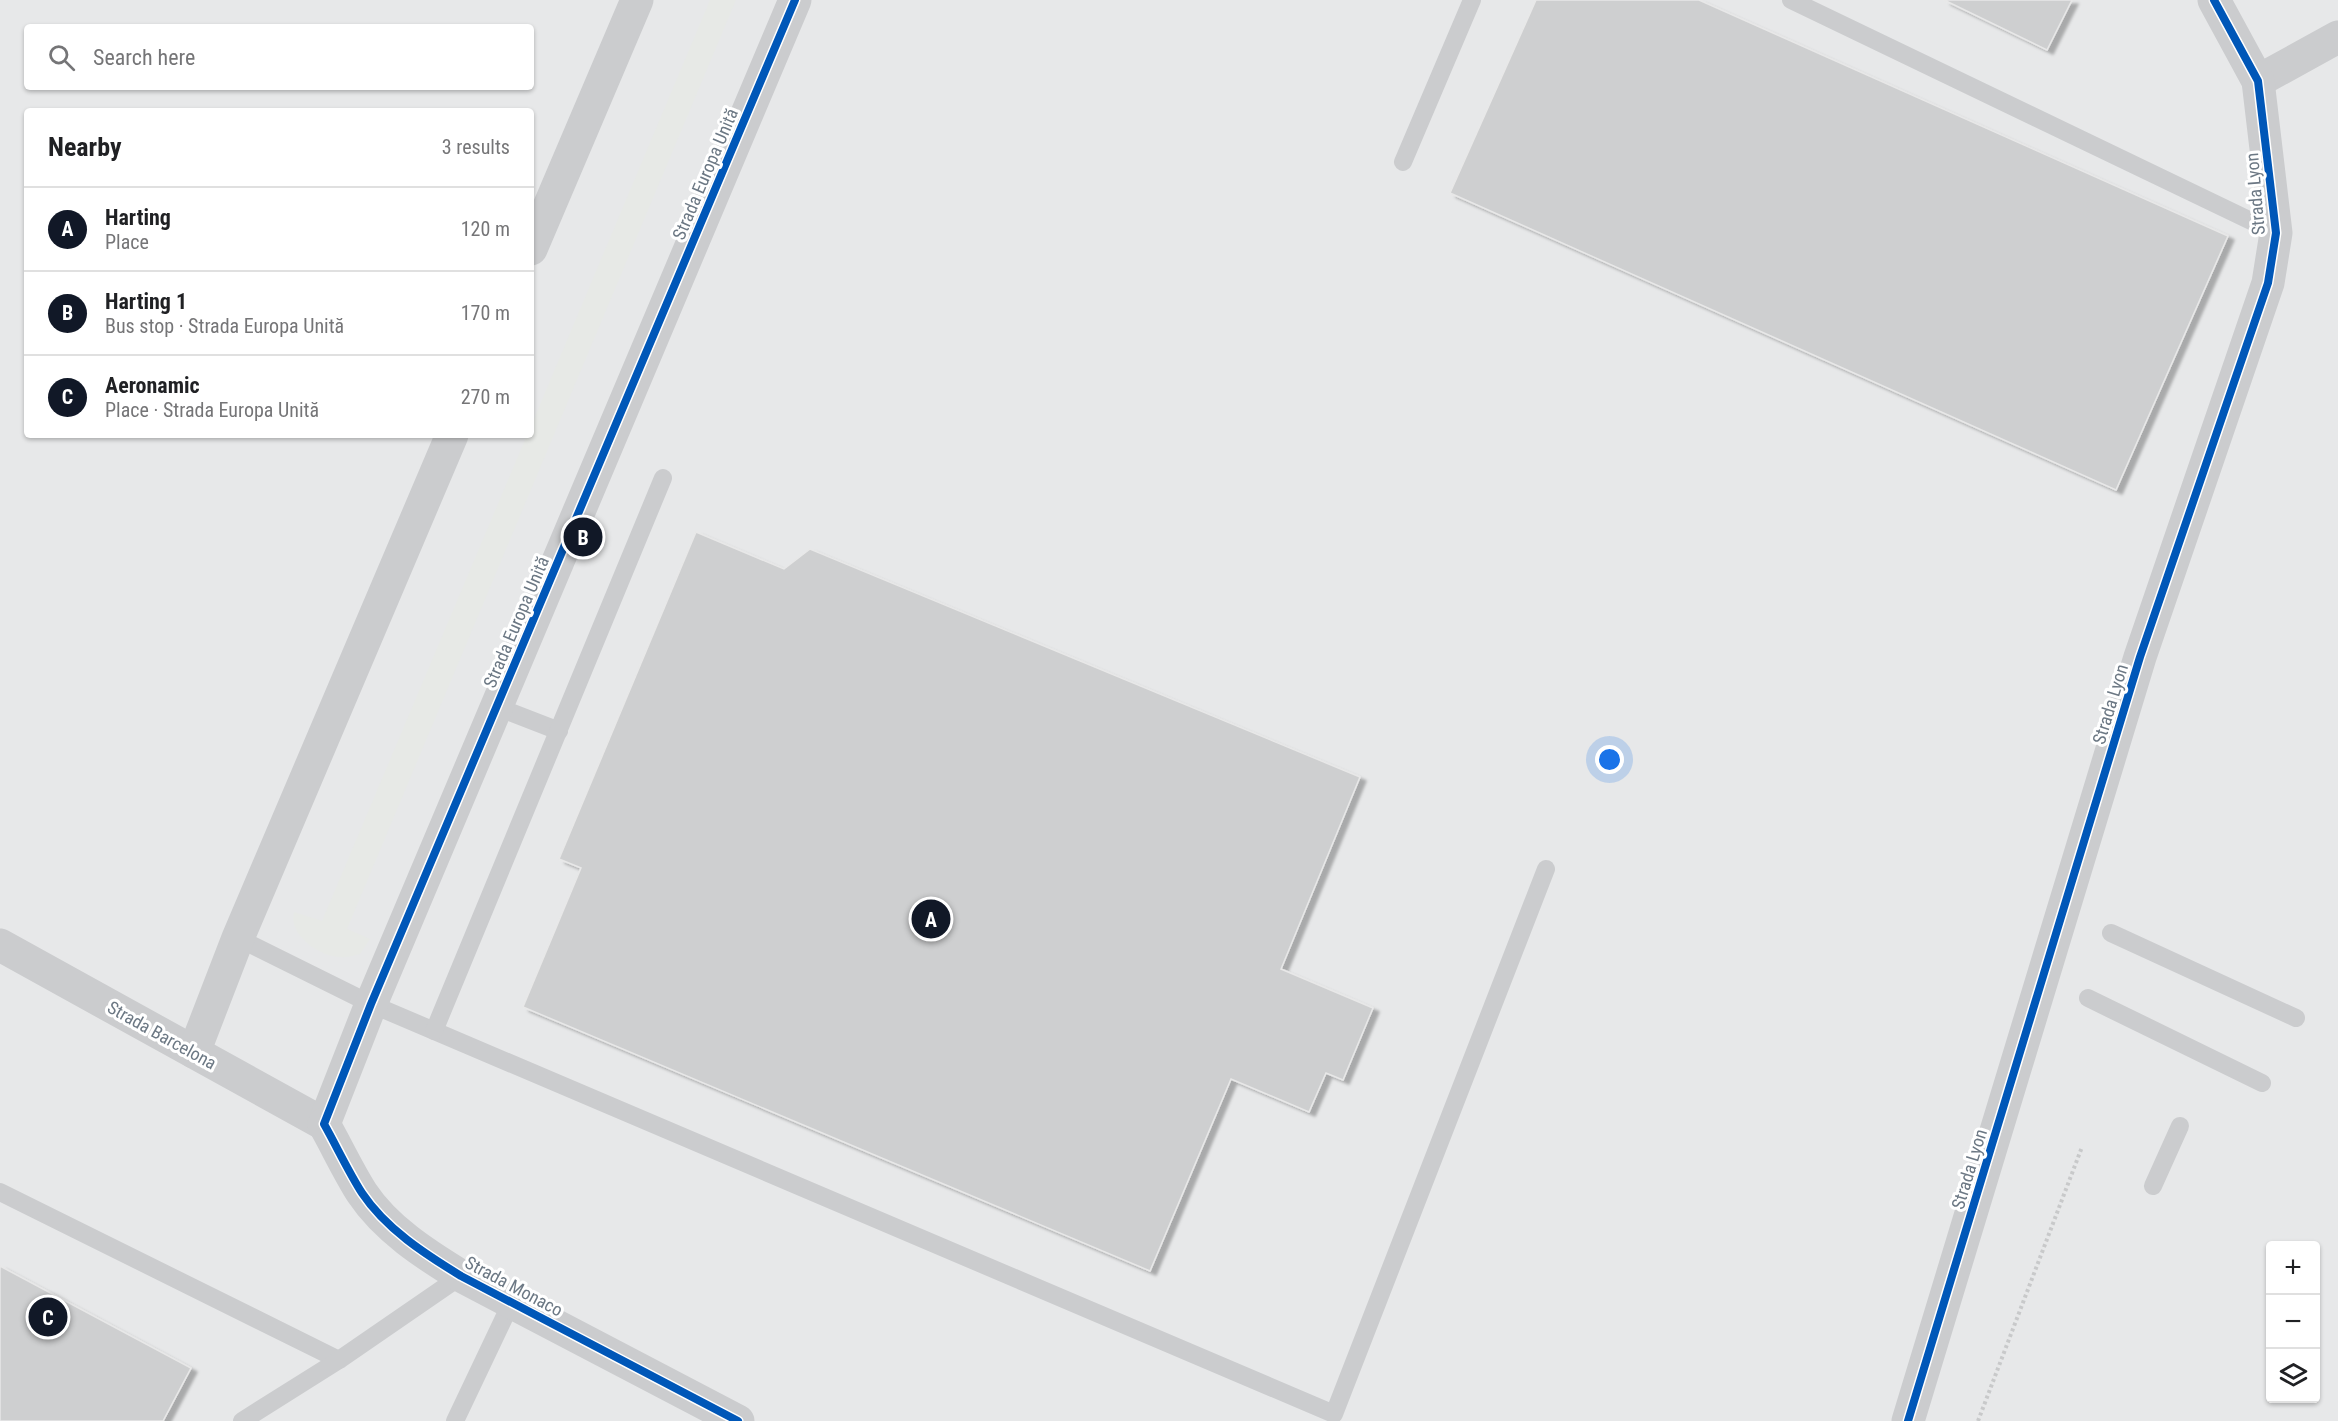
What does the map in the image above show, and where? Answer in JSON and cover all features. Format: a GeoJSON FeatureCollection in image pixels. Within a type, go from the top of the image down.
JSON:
{"type":"FeatureCollection","features":[{"type":"Feature","properties":{"kind":"street"},"geometry":{"type":"LineString","coordinates":[[534,242],[637,0]]}},
{"type":"Feature","properties":{"kind":"street","name":"Strada Europa Unită"},"geometry":{"type":"LineString","coordinates":[[324,1124],[371,1004],[795,0]]}},
{"type":"Feature","properties":{"kind":"street","name":"Strada Lyon"},"geometry":{"type":"LineString","coordinates":[[1908,1421],[2140,657],[2268,283],[2276,234],[2258,81],[2214,0]]}},
{"type":"Feature","properties":{"kind":"street"},"geometry":{"type":"LineString","coordinates":[[2258,81],[2338,37]]}},
{"type":"Feature","properties":{"kind":"street"},"geometry":{"type":"LineString","coordinates":[[194,1052],[238,938],[451,438]]}},
{"type":"Feature","properties":{"kind":"street","name":"Strada Barcelona"},"geometry":{"type":"LineString","coordinates":[[0,945],[324,1124]]}},
{"type":"Feature","properties":{"kind":"street","name":"Strada Monaco"},"geometry":{"type":"LineString","coordinates":[[324,1124],[363,1195],[391,1226],[422,1252],[461,1276],[738,1421]]}},
{"type":"Feature","properties":{"kind":"lane"},"geometry":{"type":"LineString","coordinates":[[1403,162],[1472,0]]}},
{"type":"Feature","properties":{"kind":"lane"},"geometry":{"type":"LineString","coordinates":[[1791,0],[2276,234]]}},
{"type":"Feature","properties":{"kind":"lane"},"geometry":{"type":"LineString","coordinates":[[434,1031],[663,478]]}},
{"type":"Feature","properties":{"kind":"lane"},"geometry":{"type":"LineString","coordinates":[[497,707],[559,732]]}},
{"type":"Feature","properties":{"kind":"lane"},"geometry":{"type":"LineString","coordinates":[[238,938],[371,1004],[1333,1417],[1546,869]]}},
{"type":"Feature","properties":{"kind":"lane"},"geometry":{"type":"LineString","coordinates":[[2111,933],[2296,1018]]}},
{"type":"Feature","properties":{"kind":"lane"},"geometry":{"type":"LineString","coordinates":[[2088,998],[2262,1083]]}},
{"type":"Feature","properties":{"kind":"lane"},"geometry":{"type":"LineString","coordinates":[[2153,1186],[2180,1126]]}},
{"type":"Feature","properties":{"kind":"lane"},"geometry":{"type":"LineString","coordinates":[[0,1192],[339,1360]]}},
{"type":"Feature","properties":{"kind":"lane"},"geometry":{"type":"LineString","coordinates":[[242,1421],[339,1360],[461,1276]]}},
{"type":"Feature","properties":{"kind":"lane"},"geometry":{"type":"LineString","coordinates":[[455,1421],[512,1301]]}},
{"type":"Feature","properties":{"kind":"path"},"geometry":{"type":"LineString","coordinates":[[1978,1421],[2003,1350],[2082,1147]]}},
{"type":"Feature","properties":{"kind":"shaded area"},"geometry":{"type":"Polygon","coordinates":[[[0,0],[2338,0],[2338,1421],[0,1421],[0,0]]]}},
{"type":"Feature","properties":{"kind":"shaded area"},"geometry":{"type":"Polygon","coordinates":[[[710,0],[736,0],[347,929],[370,939],[360,954],[343,957],[324,953],[315,949],[301,936],[293,921],[294,912],[322,921],[526,438],[534,438],[534,419],[710,0]]]}},
{"type":"Feature","properties":{"kind":"building"},"geometry":{"type":"Polygon","coordinates":[[[1536,0],[1699,0],[2228,236],[2116,490],[1450,193],[1536,0]]]}},
{"type":"Feature","properties":{"kind":"building"},"geometry":{"type":"Polygon","coordinates":[[[1944,0],[2072,0],[2047,50],[1944,0]]]}},
{"type":"Feature","properties":{"kind":"building"},"geometry":{"type":"Polygon","coordinates":[[[696,532],[784,569],[810,549],[1360,777],[1281,969],[1373,1008],[1343,1080],[1326,1073],[1309,1112],[1231,1079],[1150,1271],[523,1007],[581,868],[559,859],[696,532]]]}},
{"type":"Feature","properties":{"kind":"building"},"geometry":{"type":"Polygon","coordinates":[[[0,1266],[191,1368],[163,1421],[0,1421],[0,1266]]]}},
{"type":"Feature","properties":{"kind":"cycle path"},"geometry":{"type":"LineString","coordinates":[[738,1421],[461,1276],[420,1250],[394,1229],[362,1193],[324,1124],[371,1004],[795,0]]}},
{"type":"Feature","properties":{"kind":"cycle path"},"geometry":{"type":"LineString","coordinates":[[1908,1421],[2140,657],[2268,283],[2276,233],[2258,81],[2214,0]]}},
{"type":"Feature","properties":{"kind":"place","name":"Harting 1"},"geometry":{"type":"Point","coordinates":[583,537]}},
{"type":"Feature","properties":{"kind":"place","name":"Harting"},"geometry":{"type":"Point","coordinates":[931,919]}},
{"type":"Feature","properties":{"kind":"place","name":"Aeronamic"},"geometry":{"type":"Point","coordinates":[48,1317]}}]}
